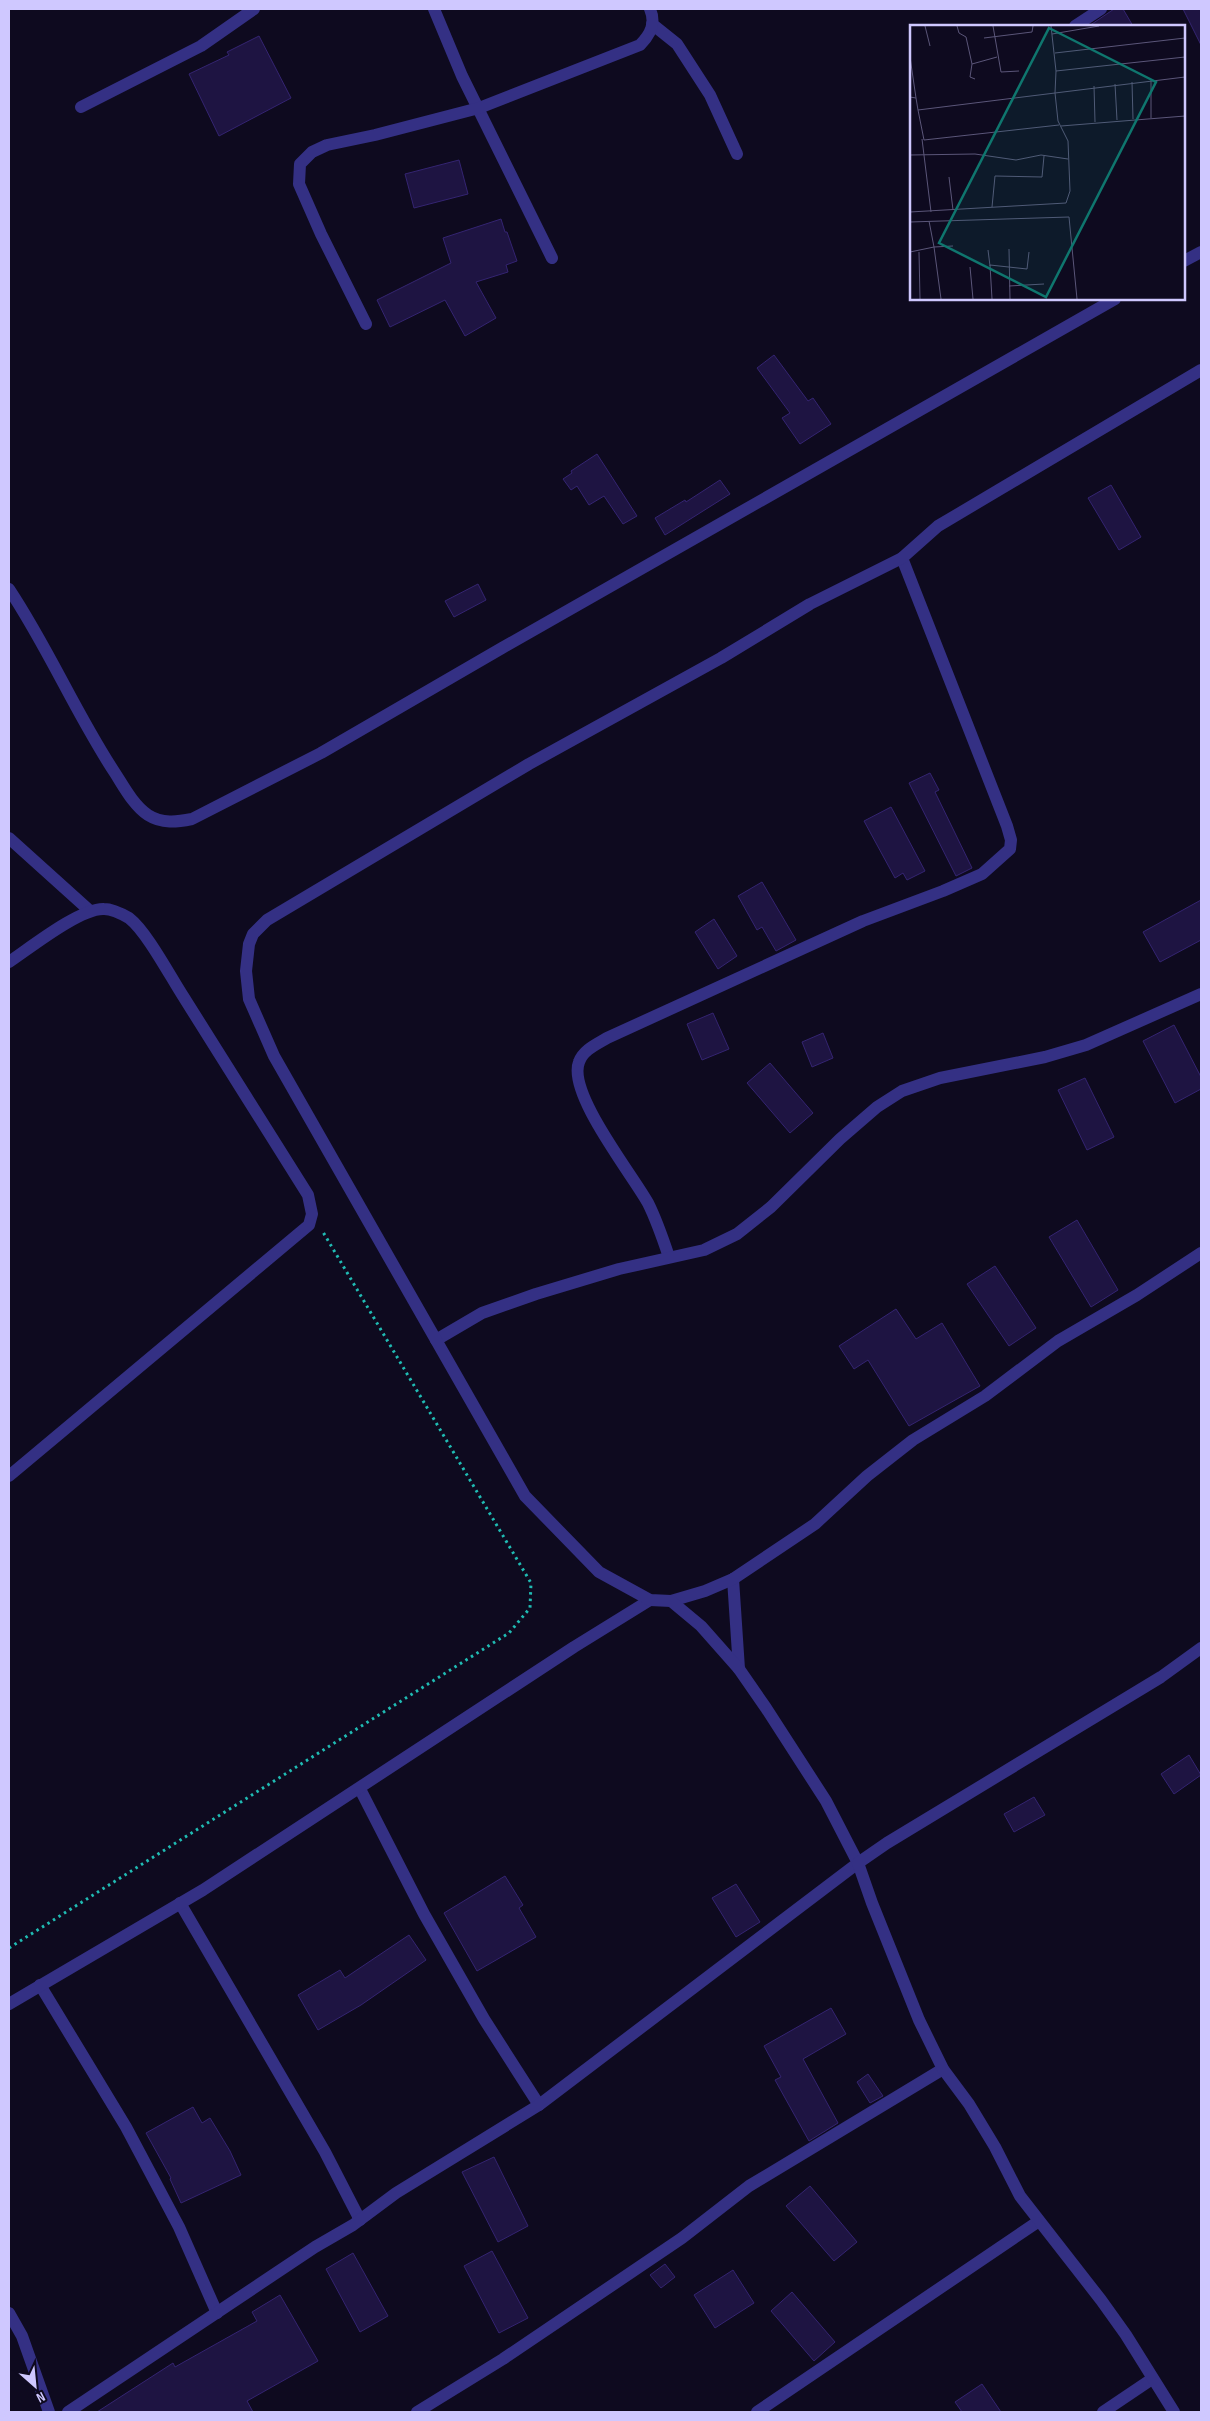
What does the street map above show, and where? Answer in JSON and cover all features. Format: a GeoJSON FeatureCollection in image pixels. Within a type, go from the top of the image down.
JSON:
{"type":"FeatureCollection","features":[{"type":"Feature","properties":{"kind":"street"},"geometry":{"type":"LineString","coordinates":[[81,107],[201,46],[254,9]]}},
{"type":"Feature","properties":{"kind":"street"},"geometry":{"type":"LineString","coordinates":[[434,9],[462,76],[552,258]]}},
{"type":"Feature","properties":{"kind":"street"},"geometry":{"type":"LineString","coordinates":[[366,324],[321,234],[299,184],[300,164],[312,152],[327,145],[375,135],[479,108],[640,45],[652,31],[650,9]]}},
{"type":"Feature","properties":{"kind":"street"},"geometry":{"type":"LineString","coordinates":[[1077,25],[1101,9]]}},
{"type":"Feature","properties":{"kind":"street"},"geometry":{"type":"LineString","coordinates":[[652,24],[677,44],[710,95],[737,154]]}},
{"type":"Feature","properties":{"kind":"street"},"geometry":{"type":"LineString","coordinates":[[1185,260],[1201,252]]}},
{"type":"Feature","properties":{"kind":"street"},"geometry":{"type":"LineString","coordinates":[[9,590],[35,628],[90,736],[130,795],[148,815],[170,823],[192,819],[321,754],[502,648],[1113,300]]}},
{"type":"Feature","properties":{"kind":"street"},"geometry":{"type":"LineString","coordinates":[[1201,370],[938,526],[902,558],[810,604],[721,658],[529,764],[268,920],[253,934],[249,944],[246,971],[249,999],[255,1018],[274,1056],[525,1496],[599,1572],[650,1600],[671,1600],[705,1591],[733,1579],[815,1524],[867,1476],[913,1440],[985,1396],[1058,1341],[1137,1295],[1201,1253]]}},
{"type":"Feature","properties":{"kind":"street"},"geometry":{"type":"LineString","coordinates":[[669,1257],[648,1202],[592,1113],[580,1089],[577,1072],[579,1061],[586,1052],[607,1038],[862,921],[943,891],[982,874],[1010,849],[1011,840],[1007,826],[902,558]]}},
{"type":"Feature","properties":{"kind":"street"},"geometry":{"type":"LineString","coordinates":[[9,838],[90,911]]}},
{"type":"Feature","properties":{"kind":"street"},"geometry":{"type":"LineString","coordinates":[[9,962],[77,917],[90,911],[104,909],[116,912],[129,919],[152,947],[308,1195],[312,1214],[309,1225],[9,1476]]}},
{"type":"Feature","properties":{"kind":"street"},"geometry":{"type":"LineString","coordinates":[[436,1340],[482,1313],[500,1306],[618,1269],[704,1250],[737,1234],[771,1207],[840,1139],[877,1107],[902,1091],[940,1078],[1045,1057],[1086,1045],[1201,994]]}},
{"type":"Feature","properties":{"kind":"street"},"geometry":{"type":"LineString","coordinates":[[733,1579],[739,1669]]}},
{"type":"Feature","properties":{"kind":"street"},"geometry":{"type":"LineString","coordinates":[[9,2004],[180,1904],[360,1789],[574,1646],[650,1600]]}},
{"type":"Feature","properties":{"kind":"street"},"geometry":{"type":"LineString","coordinates":[[671,1600],[701,1626],[739,1669],[826,1801],[858,1863],[872,1903],[916,2011],[942,2069],[969,2104],[995,2147],[1020,2196],[1126,2335],[1174,2412]]}},
{"type":"Feature","properties":{"kind":"street"},"geometry":{"type":"LineString","coordinates":[[68,2412],[360,2220],[396,2193],[539,2105],[887,1843],[1161,1677],[1201,1648]]}},
{"type":"Feature","properties":{"kind":"street"},"geometry":{"type":"LineString","coordinates":[[360,1789],[424,1914],[484,2019],[539,2105]]}},
{"type":"Feature","properties":{"kind":"street"},"geometry":{"type":"LineString","coordinates":[[180,1904],[325,2152],[360,2220]]}},
{"type":"Feature","properties":{"kind":"street"},"geometry":{"type":"LineString","coordinates":[[40,1985],[126,2127],[180,2227],[217,2313]]}},
{"type":"Feature","properties":{"kind":"street"},"geometry":{"type":"LineString","coordinates":[[417,2412],[503,2359],[682,2238],[749,2186],[942,2069]]}},
{"type":"Feature","properties":{"kind":"street"},"geometry":{"type":"LineString","coordinates":[[757,2412],[1039,2221]]}},
{"type":"Feature","properties":{"kind":"street"},"geometry":{"type":"LineString","coordinates":[[9,2313],[22,2336],[49,2412]]}},
{"type":"Feature","properties":{"kind":"street"},"geometry":{"type":"LineString","coordinates":[[1103,2412],[1152,2379]]}},
{"type":"Feature","properties":{"kind":"path"},"geometry":{"type":"LineString","coordinates":[[9,1948],[509,1633],[530,1608],[531,1584],[312,1214]]}},
{"type":"Feature","properties":{"kind":"building"},"geometry":{"type":"Polygon","coordinates":[[[1114,9],[1123,9],[1132,25],[1090,25],[1114,9]]]}},
{"type":"Feature","properties":{"kind":"building"},"geometry":{"type":"Polygon","coordinates":[[[1183,9],[1201,9],[1201,45],[1183,9]]]}},
{"type":"Feature","properties":{"kind":"building"},"geometry":{"type":"Polygon","coordinates":[[[259,36],[291,98],[219,136],[189,74],[229,55],[227,52],[259,36]]]}},
{"type":"Feature","properties":{"kind":"building"},"geometry":{"type":"Polygon","coordinates":[[[459,160],[468,194],[414,208],[405,174],[459,160]]]}},
{"type":"Feature","properties":{"kind":"building"},"geometry":{"type":"Polygon","coordinates":[[[501,219],[517,261],[506,265],[508,272],[476,282],[496,318],[465,336],[445,300],[390,327],[377,300],[451,263],[443,238],[501,219]]]}},
{"type":"Feature","properties":{"kind":"building"},"geometry":{"type":"Polygon","coordinates":[[[774,355],[808,401],[813,398],[831,424],[800,444],[782,418],[790,413],[757,368],[774,355]]]}},
{"type":"Feature","properties":{"kind":"building"},"geometry":{"type":"Polygon","coordinates":[[[597,454],[637,516],[623,524],[604,496],[589,505],[577,486],[571,490],[563,479],[572,473],[571,471],[597,454]]]}},
{"type":"Feature","properties":{"kind":"building"},"geometry":{"type":"Polygon","coordinates":[[[720,480],[730,494],[665,535],[655,518],[685,500],[686,502],[720,480]]]}},
{"type":"Feature","properties":{"kind":"building"},"geometry":{"type":"Polygon","coordinates":[[[1111,485],[1141,537],[1119,550],[1088,498],[1111,485]]]}},
{"type":"Feature","properties":{"kind":"building"},"geometry":{"type":"Polygon","coordinates":[[[478,584],[486,600],[454,617],[445,601],[478,584]]]}},
{"type":"Feature","properties":{"kind":"building"},"geometry":{"type":"Polygon","coordinates":[[[930,773],[939,790],[935,792],[972,868],[956,876],[909,783],[930,773]]]}},
{"type":"Feature","properties":{"kind":"building"},"geometry":{"type":"Polygon","coordinates":[[[891,807],[925,871],[907,880],[903,873],[895,878],[864,821],[891,807]]]}},
{"type":"Feature","properties":{"kind":"building"},"geometry":{"type":"Polygon","coordinates":[[[762,882],[796,940],[776,951],[762,927],[757,930],[738,896],[762,882]]]}},
{"type":"Feature","properties":{"kind":"building"},"geometry":{"type":"Polygon","coordinates":[[[1201,900],[1201,940],[1160,962],[1143,932],[1201,900]]]}},
{"type":"Feature","properties":{"kind":"building"},"geometry":{"type":"Polygon","coordinates":[[[714,919],[737,956],[718,969],[695,932],[714,919]]]}},
{"type":"Feature","properties":{"kind":"building"},"geometry":{"type":"Polygon","coordinates":[[[713,1013],[729,1049],[702,1060],[687,1024],[713,1013]]]}},
{"type":"Feature","properties":{"kind":"building"},"geometry":{"type":"Polygon","coordinates":[[[1174,1025],[1201,1077],[1201,1089],[1175,1103],[1143,1041],[1174,1025]]]}},
{"type":"Feature","properties":{"kind":"building"},"geometry":{"type":"Polygon","coordinates":[[[823,1033],[833,1058],[812,1067],[802,1042],[823,1033]]]}},
{"type":"Feature","properties":{"kind":"building"},"geometry":{"type":"Polygon","coordinates":[[[770,1063],[813,1113],[790,1133],[747,1083],[770,1063]]]}},
{"type":"Feature","properties":{"kind":"building"},"geometry":{"type":"Polygon","coordinates":[[[1085,1078],[1114,1137],[1087,1150],[1058,1090],[1085,1078]]]}},
{"type":"Feature","properties":{"kind":"building"},"geometry":{"type":"Polygon","coordinates":[[[1077,1220],[1118,1290],[1091,1307],[1049,1237],[1077,1220]]]}},
{"type":"Feature","properties":{"kind":"building"},"geometry":{"type":"Polygon","coordinates":[[[995,1266],[1036,1328],[1009,1346],[967,1284],[995,1266]]]}},
{"type":"Feature","properties":{"kind":"building"},"geometry":{"type":"Polygon","coordinates":[[[896,1309],[916,1339],[942,1323],[980,1386],[909,1426],[868,1360],[854,1369],[839,1346],[896,1309]]]}},
{"type":"Feature","properties":{"kind":"building"},"geometry":{"type":"Polygon","coordinates":[[[1189,1755],[1201,1775],[1174,1794],[1161,1774],[1189,1755]]]}},
{"type":"Feature","properties":{"kind":"building"},"geometry":{"type":"Polygon","coordinates":[[[1034,1797],[1045,1815],[1014,1832],[1004,1814],[1034,1797]]]}},
{"type":"Feature","properties":{"kind":"building"},"geometry":{"type":"Polygon","coordinates":[[[505,1876],[523,1905],[519,1908],[536,1937],[477,1971],[444,1913],[505,1876]]]}},
{"type":"Feature","properties":{"kind":"building"},"geometry":{"type":"Polygon","coordinates":[[[736,1884],[760,1922],[736,1937],[712,1898],[736,1884]]]}},
{"type":"Feature","properties":{"kind":"building"},"geometry":{"type":"Polygon","coordinates":[[[409,1935],[426,1960],[361,2005],[318,2030],[298,1995],[340,1970],[345,1978],[409,1935]]]}},
{"type":"Feature","properties":{"kind":"building"},"geometry":{"type":"Polygon","coordinates":[[[831,2008],[846,2034],[803,2059],[838,2123],[809,2141],[775,2080],[781,2077],[764,2046],[831,2008]]]}},
{"type":"Feature","properties":{"kind":"building"},"geometry":{"type":"Polygon","coordinates":[[[868,2074],[883,2096],[870,2103],[857,2082],[868,2074]]]}},
{"type":"Feature","properties":{"kind":"building"},"geometry":{"type":"Polygon","coordinates":[[[193,2107],[202,2123],[210,2118],[230,2151],[241,2175],[181,2203],[171,2178],[146,2133],[193,2107]]]}},
{"type":"Feature","properties":{"kind":"building"},"geometry":{"type":"Polygon","coordinates":[[[494,2157],[528,2226],[498,2242],[462,2172],[494,2157]]]}},
{"type":"Feature","properties":{"kind":"building"},"geometry":{"type":"Polygon","coordinates":[[[810,2186],[857,2242],[834,2261],[786,2206],[810,2186]]]}},
{"type":"Feature","properties":{"kind":"building"},"geometry":{"type":"Polygon","coordinates":[[[492,2251],[528,2318],[499,2333],[464,2266],[492,2251]]]}},
{"type":"Feature","properties":{"kind":"building"},"geometry":{"type":"Polygon","coordinates":[[[353,2253],[388,2316],[360,2332],[326,2269],[353,2253]]]}},
{"type":"Feature","properties":{"kind":"building"},"geometry":{"type":"Polygon","coordinates":[[[665,2264],[675,2277],[661,2288],[650,2275],[665,2264]]]}},
{"type":"Feature","properties":{"kind":"building"},"geometry":{"type":"Polygon","coordinates":[[[733,2270],[754,2303],[715,2328],[694,2295],[733,2270]]]}},
{"type":"Feature","properties":{"kind":"building"},"geometry":{"type":"Polygon","coordinates":[[[792,2292],[835,2342],[814,2361],[771,2311],[792,2292]]]}},
{"type":"Feature","properties":{"kind":"building"},"geometry":{"type":"Polygon","coordinates":[[[280,2295],[318,2361],[247,2401],[253,2412],[97,2412],[173,2363],[175,2367],[257,2321],[252,2312],[280,2295]]]}},
{"type":"Feature","properties":{"kind":"building"},"geometry":{"type":"Polygon","coordinates":[[[982,2384],[1001,2412],[962,2412],[955,2402],[982,2384]]]}}]}
